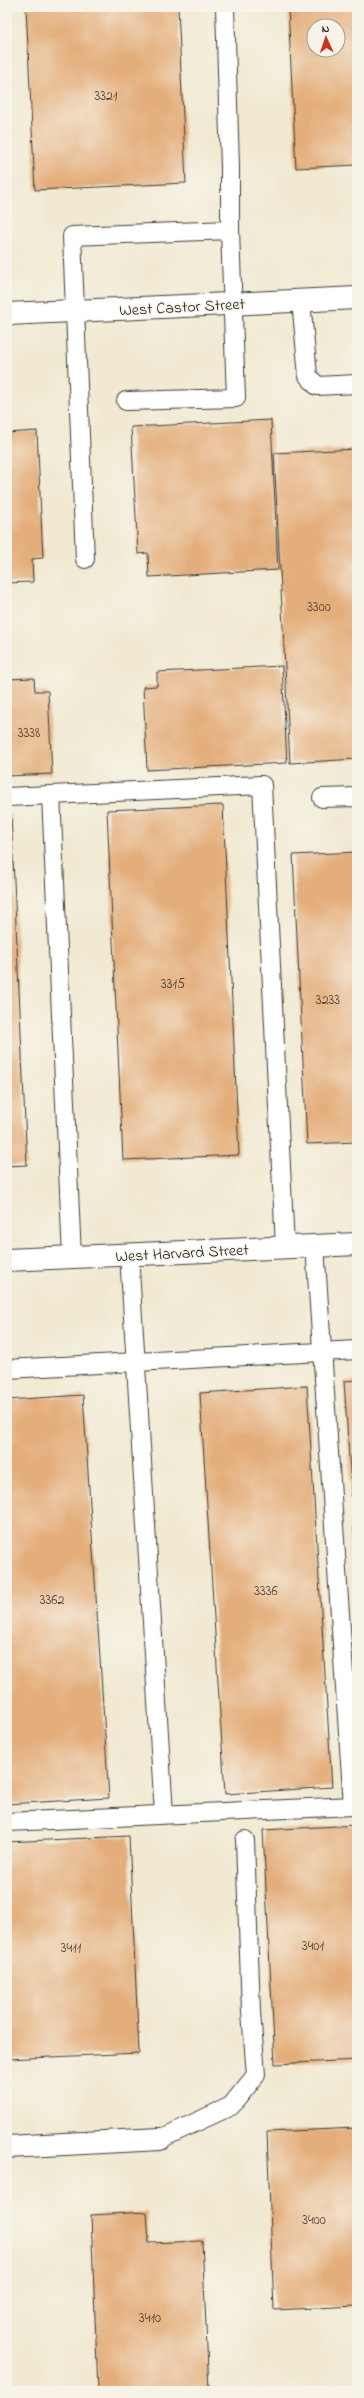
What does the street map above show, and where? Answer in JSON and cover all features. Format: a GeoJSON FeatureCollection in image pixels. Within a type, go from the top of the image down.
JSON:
{"type":"FeatureCollection","features":[{"type":"Feature","properties":{"kind":"street","name":"West Castor Street"},"geometry":{"type":"LineString","coordinates":[[7,314],[357,298]]}},
{"type":"Feature","properties":{"kind":"street","name":"West Harvard Street"},"geometry":{"type":"LineString","coordinates":[[7,1260],[357,1244]]}},
{"type":"Feature","properties":{"kind":"street"},"geometry":{"type":"LineString","coordinates":[[7,2147],[160,2138]]}},
{"type":"Feature","properties":{"kind":"lane"},"geometry":{"type":"LineString","coordinates":[[126,401],[236,398],[230,230],[230,167],[225,7]]}},
{"type":"Feature","properties":{"kind":"lane"},"geometry":{"type":"LineString","coordinates":[[85,559],[73,311],[72,236],[230,230]]}},
{"type":"Feature","properties":{"kind":"lane"},"geometry":{"type":"LineString","coordinates":[[301,300],[308,376],[317,386],[357,384]]}},
{"type":"Feature","properties":{"kind":"lane"},"geometry":{"type":"LineString","coordinates":[[7,797],[262,784],[285,1247]]}},
{"type":"Feature","properties":{"kind":"lane"},"geometry":{"type":"LineString","coordinates":[[52,795],[72,1257]]}},
{"type":"Feature","properties":{"kind":"lane"},"geometry":{"type":"LineString","coordinates":[[322,798],[357,797]]}},
{"type":"Feature","properties":{"kind":"lane"},"geometry":{"type":"LineString","coordinates":[[7,1822],[354,1806],[315,1246]]}},
{"type":"Feature","properties":{"kind":"lane"},"geometry":{"type":"LineString","coordinates":[[129,1254],[164,1814]]}},
{"type":"Feature","properties":{"kind":"lane"},"geometry":{"type":"LineString","coordinates":[[7,1369],[357,1350]]}},
{"type":"Feature","properties":{"kind":"lane"},"geometry":{"type":"LineString","coordinates":[[160,2138],[231,2106],[256,2075],[251,2012],[245,1840]]}},
{"type":"Feature","properties":{"kind":"building"},"geometry":{"type":"Polygon","coordinates":[[[26,7],[178,7],[186,183],[35,190],[26,7]]]}},
{"type":"Feature","properties":{"kind":"building"},"geometry":{"type":"Polygon","coordinates":[[[288,7],[357,7],[357,165],[296,168],[288,7]]]}},
{"type":"Feature","properties":{"kind":"building"},"geometry":{"type":"Polygon","coordinates":[[[271,420],[278,570],[149,577],[148,553],[138,554],[131,427],[271,420]]]}},
{"type":"Feature","properties":{"kind":"building"},"geometry":{"type":"Polygon","coordinates":[[[37,431],[43,558],[32,559],[33,582],[7,583],[7,433],[37,431]]]}},
{"type":"Feature","properties":{"kind":"building"},"geometry":{"type":"Polygon","coordinates":[[[357,449],[357,759],[290,763],[274,453],[357,449]]]}},
{"type":"Feature","properties":{"kind":"building"},"geometry":{"type":"Polygon","coordinates":[[[282,666],[287,763],[147,770],[143,687],[157,686],[157,672],[282,666]]]}},
{"type":"Feature","properties":{"kind":"building"},"geometry":{"type":"Polygon","coordinates":[[[34,678],[35,691],[48,691],[52,774],[7,776],[7,679],[34,678]]]}},
{"type":"Feature","properties":{"kind":"building"},"geometry":{"type":"Polygon","coordinates":[[[223,805],[239,1155],[123,1160],[107,810],[223,805]]]}},
{"type":"Feature","properties":{"kind":"building"},"geometry":{"type":"Polygon","coordinates":[[[7,815],[11,815],[27,1165],[7,1166],[7,815]]]}},
{"type":"Feature","properties":{"kind":"building"},"geometry":{"type":"Polygon","coordinates":[[[357,852],[357,1142],[307,1144],[293,855],[357,852]]]}},
{"type":"Feature","properties":{"kind":"building"},"geometry":{"type":"Polygon","coordinates":[[[357,1380],[357,1562],[356,1562],[344,1381],[357,1380]]]}},
{"type":"Feature","properties":{"kind":"building"},"geometry":{"type":"Polygon","coordinates":[[[307,1386],[332,1787],[225,1794],[200,1393],[307,1386]]]}},
{"type":"Feature","properties":{"kind":"building"},"geometry":{"type":"Polygon","coordinates":[[[83,1395],[109,1798],[7,1804],[7,1400],[83,1395]]]}},
{"type":"Feature","properties":{"kind":"building"},"geometry":{"type":"Polygon","coordinates":[[[357,1825],[357,2060],[275,2064],[263,1830],[357,1825]]]}},
{"type":"Feature","properties":{"kind":"building"},"geometry":{"type":"Polygon","coordinates":[[[129,1836],[139,2053],[7,2059],[7,1842],[129,1836]]]}},
{"type":"Feature","properties":{"kind":"building"},"geometry":{"type":"Polygon","coordinates":[[[357,2128],[357,2306],[274,2310],[267,2132],[357,2128]]]}},
{"type":"Feature","properties":{"kind":"building"},"geometry":{"type":"Polygon","coordinates":[[[147,2212],[149,2243],[202,2241],[209,2391],[98,2391],[91,2215],[147,2212]]]}}]}
